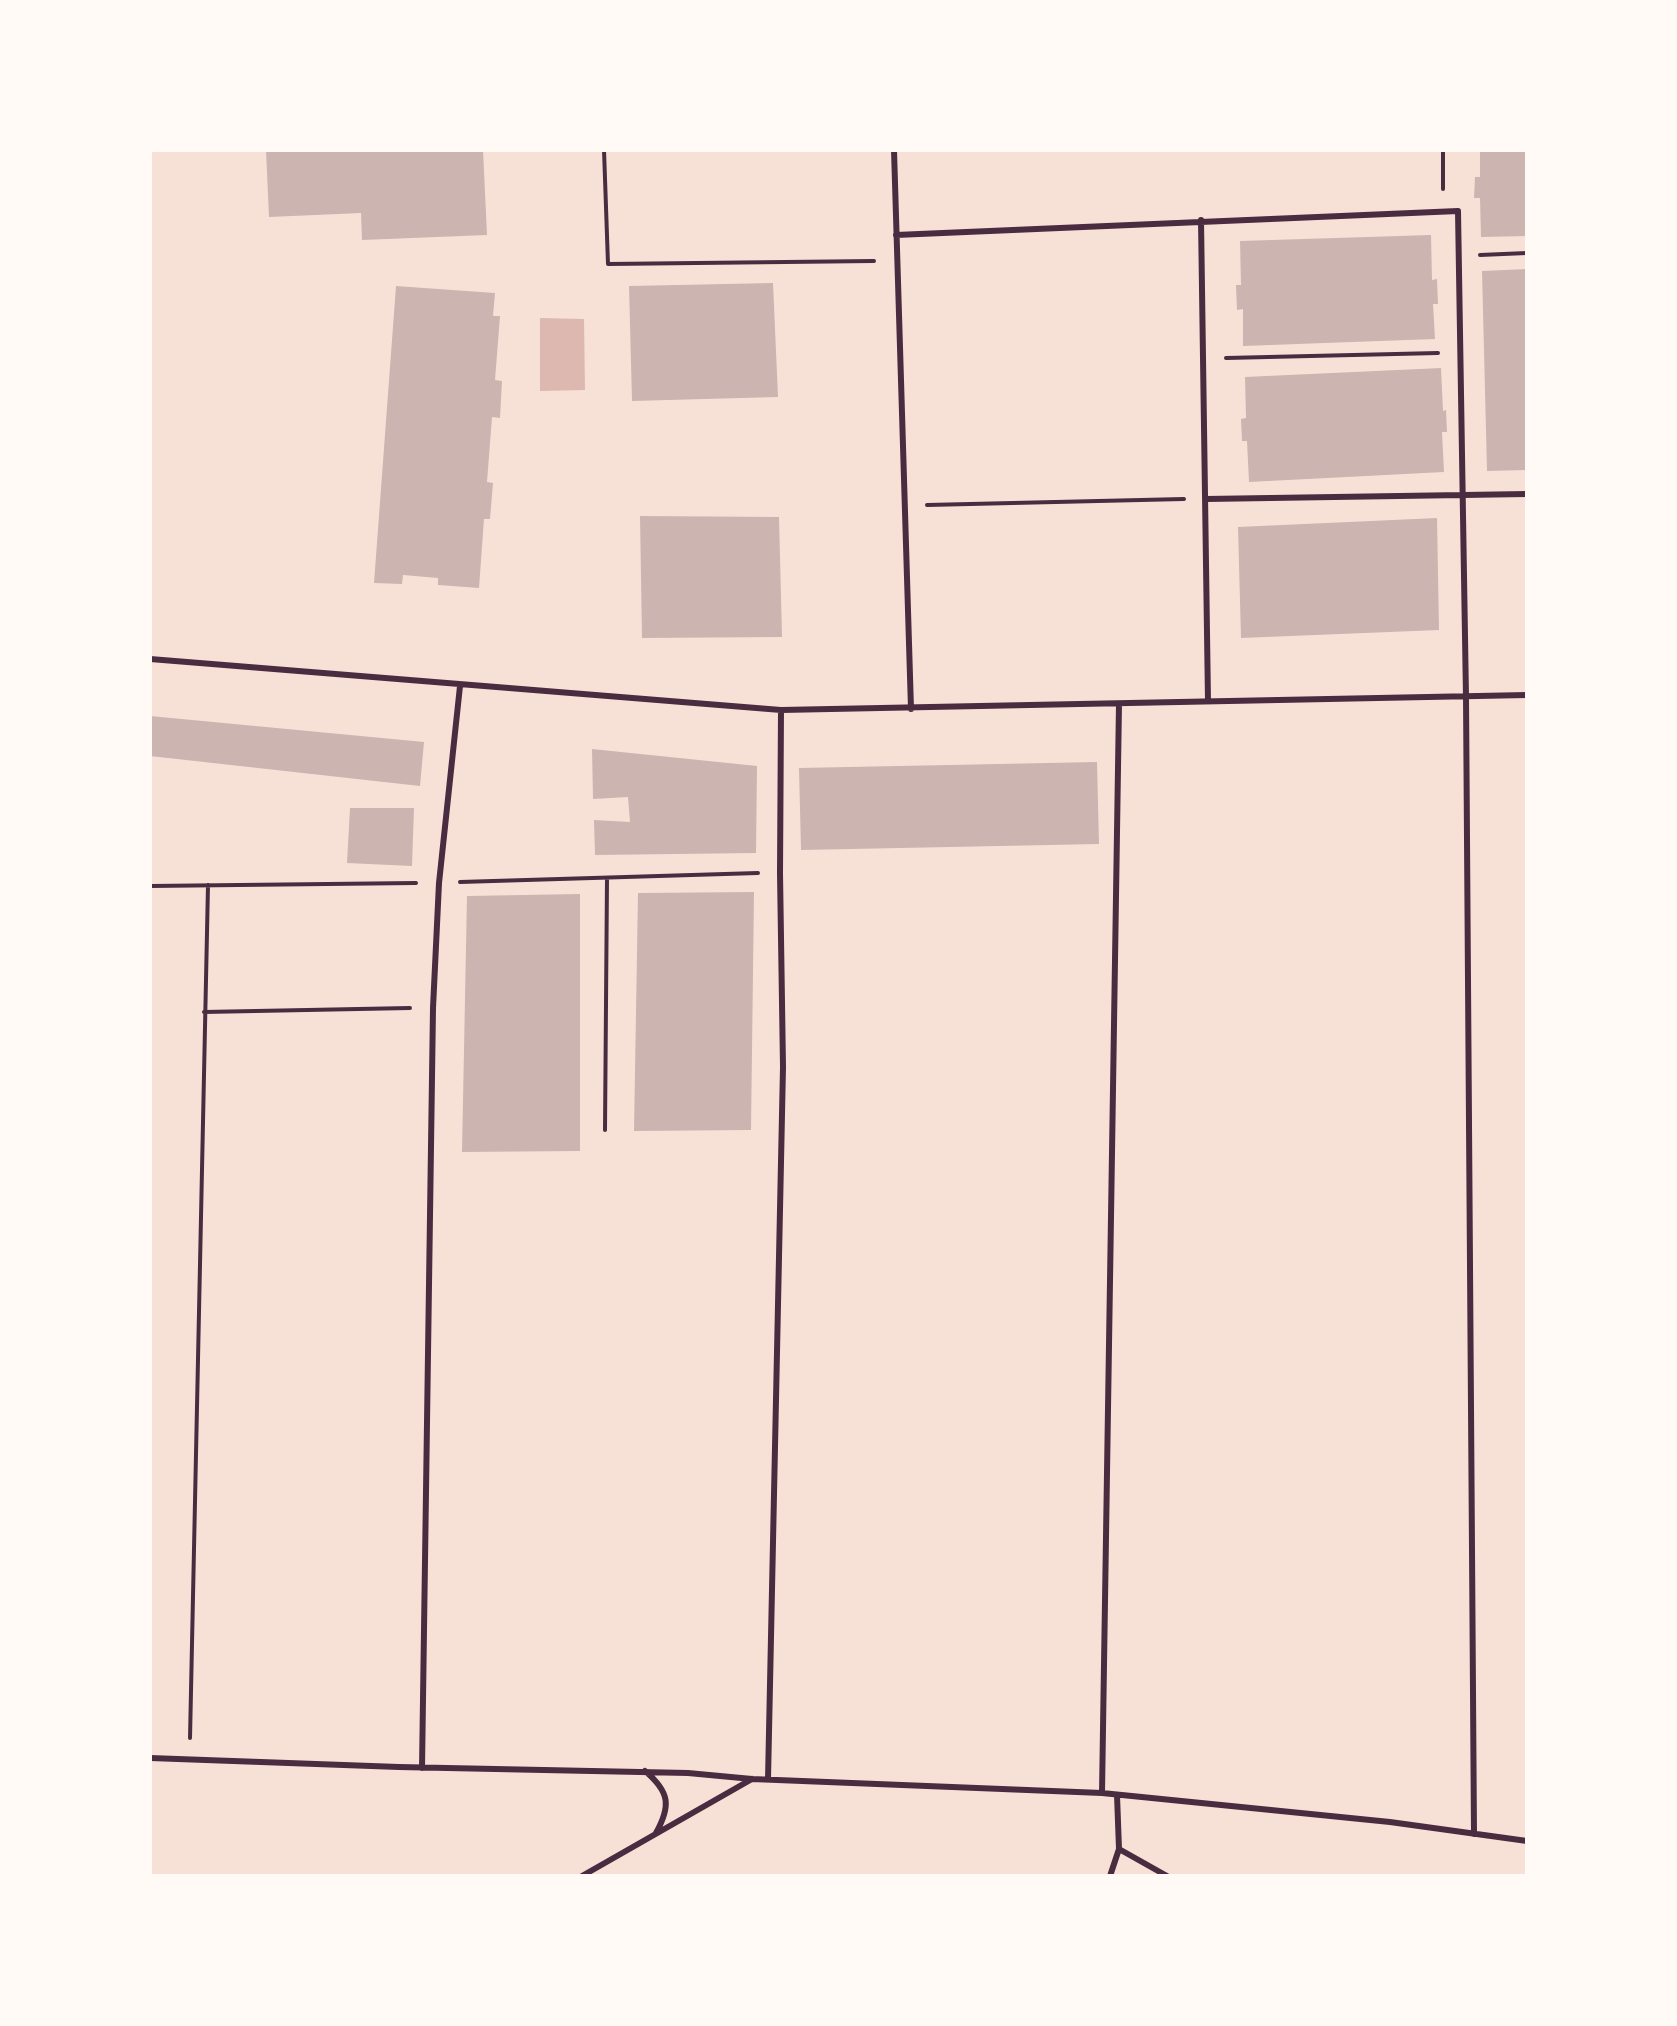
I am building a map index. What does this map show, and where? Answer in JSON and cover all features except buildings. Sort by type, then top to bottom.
[{"type":"street","points":[[894,150],[903,506],[911,709]]},
{"type":"street","points":[[896,235],[1201,220],[1458,211],[1466,697],[1474,1834]]},
{"type":"street","points":[[1201,220],[1208,701]]},
{"type":"street","points":[[1206,499],[1527,494]]},
{"type":"street","points":[[150,659],[460,686],[781,710],[1527,696]]},
{"type":"street","points":[[422,1767],[433,1008],[439,883],[460,686]]},
{"type":"street","points":[[1102,1793],[1119,704]]},
{"type":"street","points":[[768,1779],[783,1067],[780,873],[781,710]]},
{"type":"street","points":[[150,1758],[422,1767],[645,1771],[717,1774],[752,1779],[1102,1793],[1390,1822],[1527,1841]]},
{"type":"street","points":[[645,1771],[659,1783],[665,1794],[666,1816],[656,1834]]},
{"type":"street","points":[[582,1876],[752,1779]]},
{"type":"street","points":[[1110,1876],[1119,1849],[1117,1795]]},
{"type":"street","points":[[1119,1849],[1167,1876]]},
{"type":"path","points":[[604,150],[608,264],[896,261]]},
{"type":"path","points":[[1443,150],[1444,211]]},
{"type":"path","points":[[1458,255],[1527,253]]},
{"type":"path","points":[[1204,358],[1459,352]]},
{"type":"path","points":[[903,506],[1206,499]]},
{"type":"path","points":[[605,1130],[607,878]]},
{"type":"path","points":[[190,1760],[208,885]]},
{"type":"path","points":[[204,1012],[433,1008]]},
{"type":"shaded area","points":[[540,318],[584,319],[585,390],[540,391]]}]
